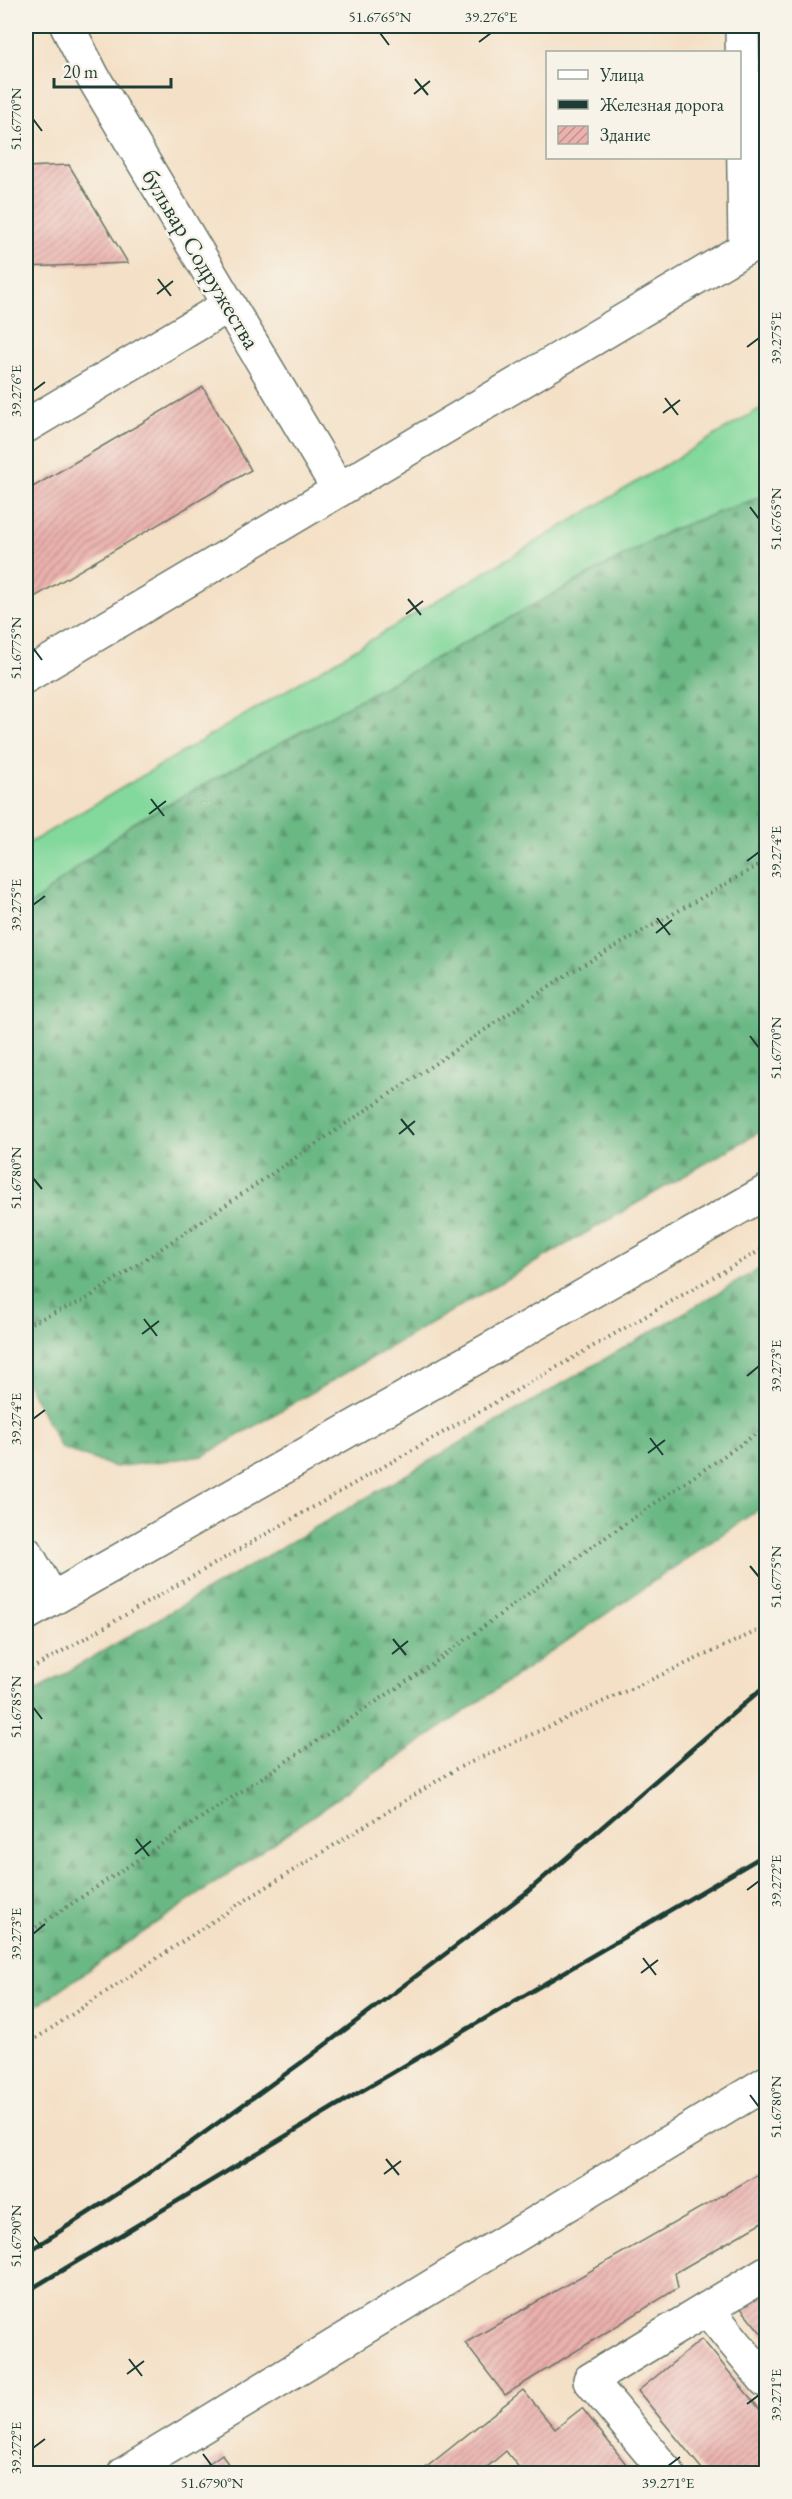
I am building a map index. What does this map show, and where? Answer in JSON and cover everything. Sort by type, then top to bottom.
[{"type":"street","name":"бульвар Содружества","points":[[67,26],[93,77],[339,490]]},
{"type":"street","points":[[26,676],[756,242],[742,26]]},
{"type":"street","points":[[26,426],[229,305]]},
{"type":"street","points":[[26,1553],[39,1606],[766,1192]]},
{"type":"street","points":[[124,2474],[766,2083]]},
{"type":"street","points":[[668,2474],[590,2379],[766,2273]]},
{"type":"street","points":[[707,2309],[766,2381]]},
{"type":"path","points":[[26,1325],[85,1300],[569,973],[766,861]]},
{"type":"path","points":[[26,1672],[766,1247]]},
{"type":"path","points":[[26,1934],[433,1664],[593,1546],[766,1427]]},
{"type":"path","points":[[26,2045],[233,1908],[456,1769],[554,1726],[766,1626]]},
{"type":"green space","points":[[766,405],[766,495],[671,530],[132,824],[26,909],[26,845]]},
{"type":"green space","points":[[766,495],[766,1128],[203,1456],[115,1467],[61,1448],[26,1381],[26,909],[132,824],[671,530]]},
{"type":"green space","points":[[766,1265],[766,1504],[26,2013],[26,1696]]},
{"type":"building","points":[[69,165],[128,263],[26,267],[26,167]]},
{"type":"building","points":[[203,387],[251,470],[26,602],[26,491]]},
{"type":"building","points":[[766,2170],[766,2220],[675,2273],[678,2288],[505,2395],[465,2343]]},
{"type":"building","points":[[766,2286],[766,2339],[740,2307]]},
{"type":"building","points":[[702,2339],[766,2417],[766,2474],[706,2474],[638,2391]]},
{"type":"building","points":[[523,2390],[555,2429],[582,2408],[634,2474],[524,2474],[506,2451],[479,2474],[418,2474]]},
{"type":"building","points":[[222,2454],[234,2474],[194,2474]]},
{"type":"railway","points":[[26,2253],[139,2180],[309,2057],[526,1893],[766,1685]]},
{"type":"railway","points":[[26,2292],[334,2107],[766,1854]]}]
